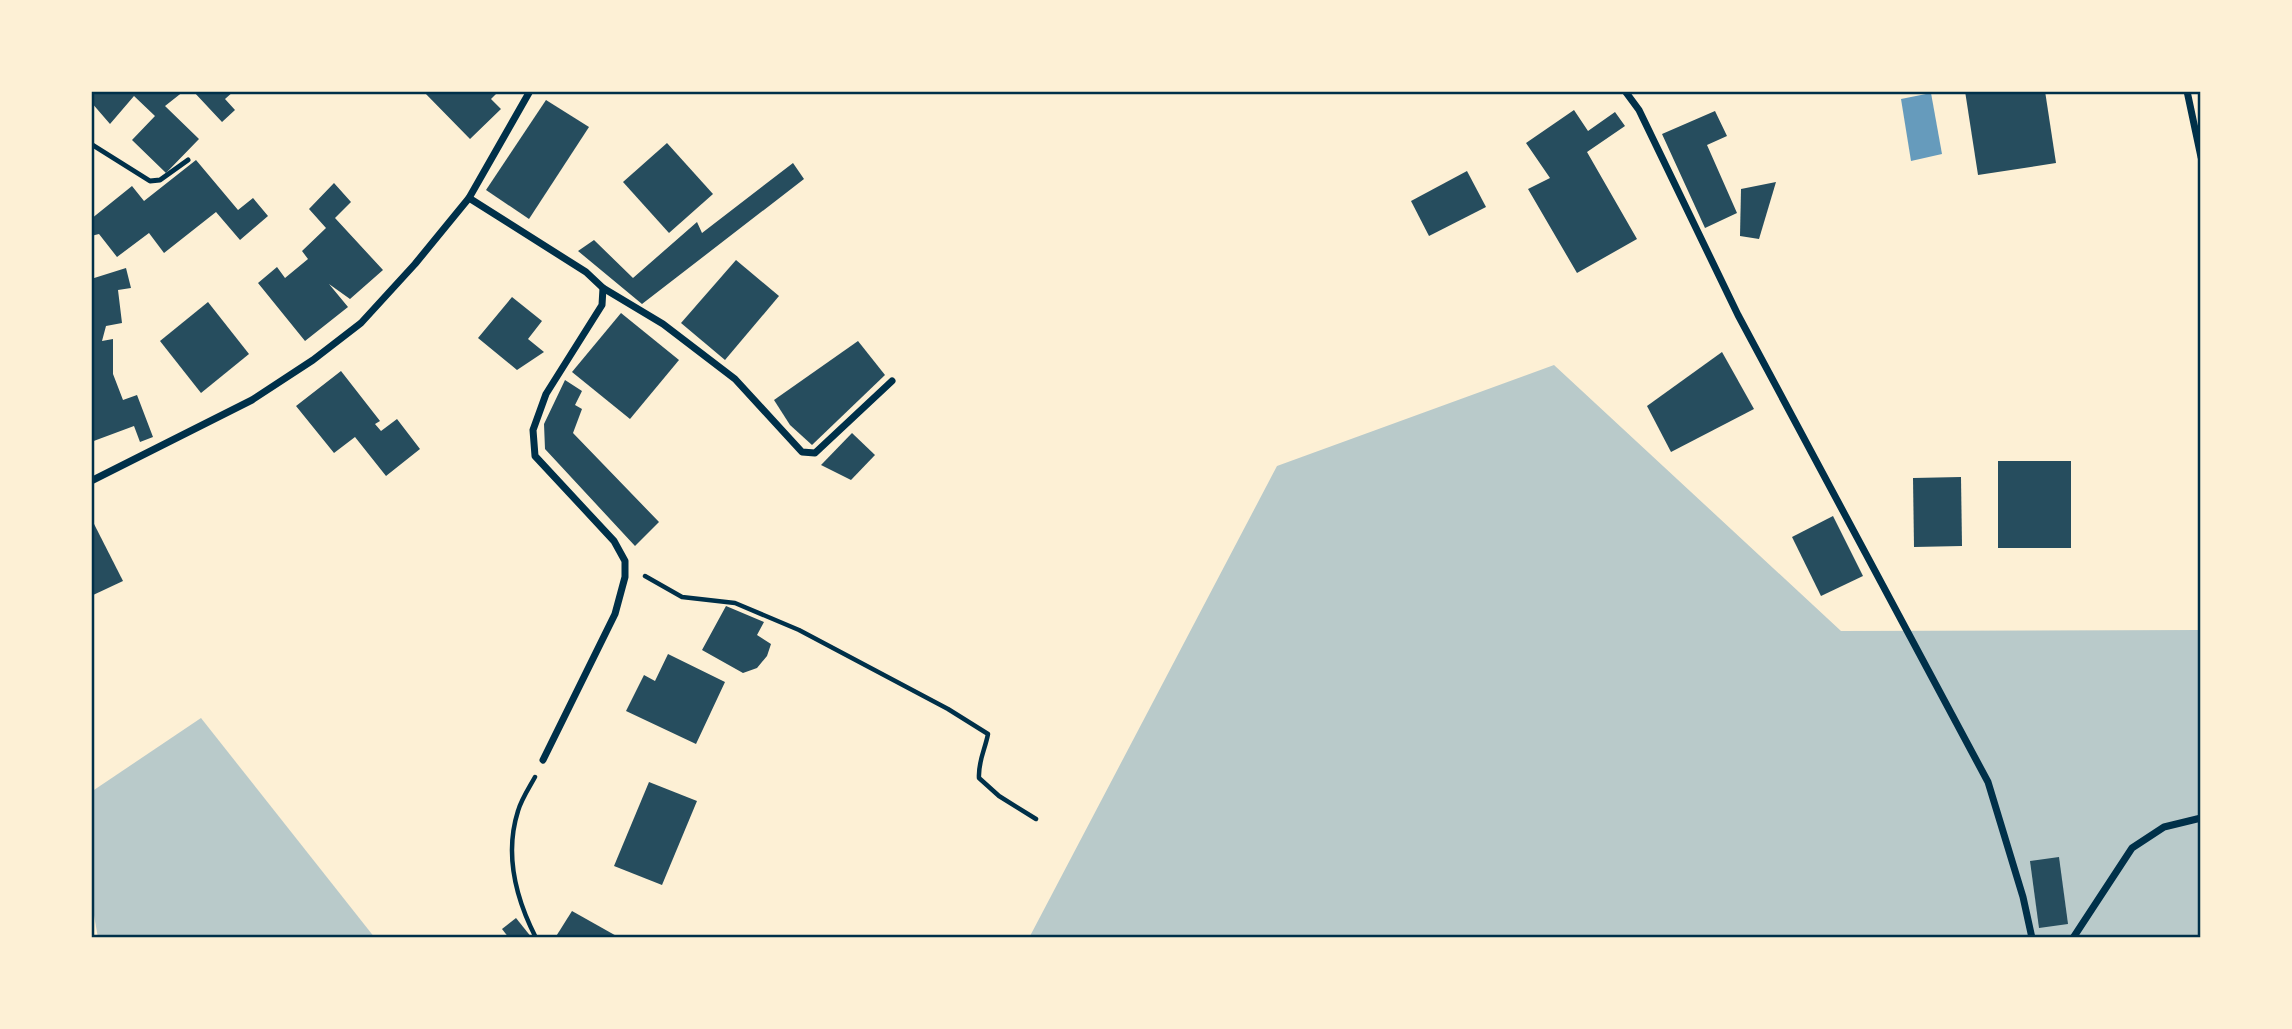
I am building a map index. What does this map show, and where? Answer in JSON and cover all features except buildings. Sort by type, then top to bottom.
[{"type":"street","points":[[91,481],[252,400],[313,360],[361,323],[415,264],[469,198],[530,91]]},
{"type":"street","points":[[1625,91],[1639,110],[1738,315],[1988,782],[2024,897],[2032,938]]},
{"type":"street","points":[[2187,91],[2201,157]]},
{"type":"street","points":[[469,198],[575,265],[603,288],[663,324],[735,379],[802,452],[815,453],[892,381]]},
{"type":"street","points":[[543,760],[615,614],[625,577],[625,561],[614,541],[536,456],[533,430],[547,394],[602,305],[603,288]]},
{"type":"street","points":[[2073,938],[2132,848],[2164,827],[2201,818]]},
{"type":"lane","points":[[91,144],[150,181],[160,180],[188,160]]},
{"type":"path","points":[[625,561],[650,580],[682,597],[735,603],[799,630],[948,709],[988,734],[986,747],[978,763],[979,778],[999,796],[1035,819]]},
{"type":"path","points":[[536,938],[516,892],[511,847],[518,810],[543,760]]},
{"type":"shaded area","points":[[1554,365],[1841,631],[2201,630],[2201,938],[1029,938],[1277,466]]},
{"type":"shaded area","points":[[201,718],[375,938],[98,938],[91,898],[91,792]]},
{"type":"water","points":[[1931,93],[1942,154],[1911,161],[1901,99]]}]
